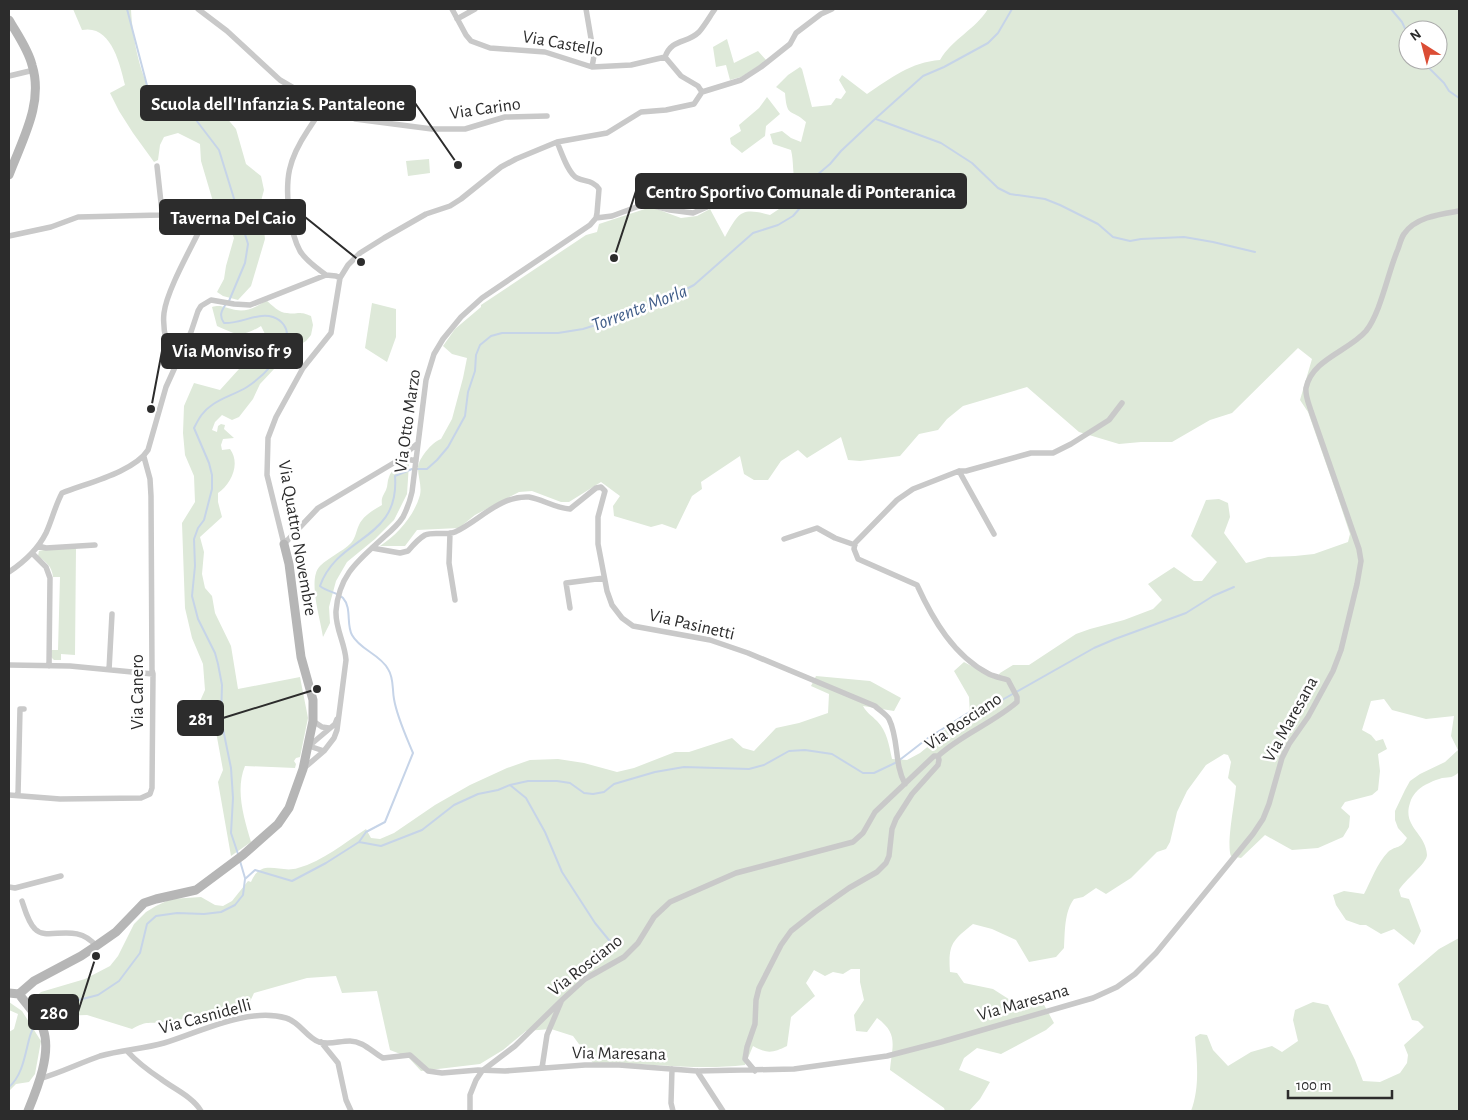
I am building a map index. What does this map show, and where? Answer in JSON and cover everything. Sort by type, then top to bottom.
[{"type":"street","points":[[198,9],[227,32],[280,80],[316,101],[321,106],[320,111],[300,142],[292,159],[287,178],[287,199],[291,226],[300,252],[326,275]]},
{"type":"street","name":"Via Castello","points":[[452,9],[471,41],[490,48],[545,52],[592,67],[631,65],[665,57]]},
{"type":"street","points":[[457,19],[475,9]]},
{"type":"street","points":[[586,9],[594,56],[592,67]]},
{"type":"street","points":[[715,9],[698,32],[673,45],[665,57],[681,76],[698,86],[702,92],[741,80],[762,67],[790,44],[796,34],[821,14],[832,9]]},
{"type":"street","points":[[9,20],[34,70],[36,93],[35,106],[9,175]]},
{"type":"street","points":[[9,76],[34,70]]},
{"type":"street","name":"Via Quattro Novembre","points":[[19,994],[34,981],[81,956],[116,932],[144,903],[196,890],[243,855],[278,824],[289,808],[309,746],[314,721],[313,700],[301,657],[290,564],[267,475],[268,438],[276,417],[303,368],[331,333],[340,278],[348,265],[360,253],[426,214],[450,206],[501,167],[516,159],[558,142],[607,133],[641,112],[666,110],[694,104],[702,92]]},
{"type":"street","name":"Via Carino","points":[[320,111],[327,105],[332,104],[355,119],[432,129],[465,129],[505,117],[547,116]]},
{"type":"street","points":[[558,142],[571,173],[577,178],[592,182],[599,189],[596,218],[612,216],[642,206],[654,206],[692,213],[707,207]]},
{"type":"street","points":[[9,236],[51,227],[78,217],[161,215],[157,166]]},
{"type":"street","name":"Via Maresana","points":[[482,1071],[585,1065],[619,1065],[697,1071],[755,1070],[794,1069],[837,1064],[887,1056],[1093,998],[1116,987],[1135,974],[1156,953],[1253,834],[1263,818],[1282,758],[1329,679],[1341,650],[1361,561],[1359,549],[1306,396],[1306,388],[1315,370],[1366,331],[1373,320],[1391,265],[1404,234],[1423,220],[1459,211]]},
{"type":"street","name":"Via Otto Marzo","points":[[303,769],[324,751],[334,738],[337,730],[346,660],[346,652],[336,614],[341,585],[354,565],[393,529],[402,517],[410,498],[428,369],[434,354],[451,328],[482,298],[590,225],[596,218]]},
{"type":"street","points":[[177,365],[168,346],[164,313],[174,283],[204,221]]},
{"type":"street","points":[[9,572],[32,554],[38,546],[46,532],[62,493],[127,468],[144,457],[148,450],[166,387],[201,306],[211,300],[250,305],[317,277],[326,275],[340,278]]},
{"type":"street","points":[[784,539],[817,528],[835,538],[854,545],[883,514],[913,489],[959,471],[966,471],[1031,453],[1053,453],[1072,444],[1109,420],[1122,403]]},
{"type":"street","points":[[284,544],[318,508],[397,461],[418,443]]},
{"type":"street","name":"Via Canero","points":[[9,795],[60,799],[141,798],[150,794],[152,788],[153,674],[150,479],[144,457]]},
{"type":"street","points":[[397,461],[407,459],[416,461]]},
{"type":"street","points":[[959,471],[994,534]]},
{"type":"street","name":"Via Pasinetti","points":[[372,548],[400,552],[408,551],[420,538],[428,534],[454,532],[489,510],[506,502],[529,498],[560,508],[570,509],[596,488],[601,487],[605,491],[597,527],[604,578],[612,605],[622,618],[633,626],[710,640],[748,653],[875,706],[888,717],[892,728],[897,762],[905,784]]},
{"type":"street","points":[[450,533],[449,563],[455,600]]},
{"type":"street","points":[[38,546],[46,548],[95,545]]},
{"type":"street","name":"Via Rosciano","points":[[482,1071],[515,1046],[562,999],[586,979],[624,957],[638,943],[654,917],[670,902],[736,873],[853,842],[863,833],[875,812],[934,756],[938,756],[963,737],[1008,710],[1016,702],[1017,697],[1008,680],[990,675],[965,658],[945,636],[917,585],[858,559],[855,555],[854,545]]},
{"type":"street","points":[[32,554],[49,572],[49,666]]},
{"type":"street","points":[[570,608],[566,583],[604,578]]},
{"type":"street","points":[[109,670],[112,614]]},
{"type":"street","points":[[9,665],[70,666],[153,674]]},
{"type":"street","points":[[18,795],[20,709],[24,709]]},
{"type":"street","name":"Via Otto Marzo","points":[[309,746],[335,724],[339,715]]},
{"type":"street","points":[[314,721],[322,727],[330,728]]},
{"type":"street","points":[[309,746],[324,751]]},
{"type":"street","points":[[755,1070],[745,1059],[755,1024],[756,1000],[759,988],[780,944],[791,931],[815,912],[849,888],[877,872],[886,863],[889,856],[892,829],[896,819],[912,794],[938,765],[938,756]]},
{"type":"street","points":[[9,887],[15,888],[61,876]]},
{"type":"street","points":[[22,901],[30,922],[37,931],[42,934],[77,933],[84,935],[96,946]]},
{"type":"street","points":[[9,993],[19,994],[31,1010],[42,1028],[47,1044],[39,1079],[28,1111]]},
{"type":"street","name":"Via Maresana","points":[[542,1068],[547,1035],[562,999]]},
{"type":"street","name":"Via Casnidelli","points":[[39,1079],[102,1056],[163,1043],[237,1019],[262,1016],[285,1017],[294,1021],[313,1039],[321,1042],[338,1063],[346,1100],[351,1111]]},
{"type":"street","points":[[321,1042],[351,1041],[362,1044],[383,1058],[410,1055],[428,1071],[442,1074],[482,1071]]},
{"type":"street","points":[[127,1051],[135,1060],[160,1079],[197,1103],[201,1111]]},
{"type":"street","points":[[672,1069],[671,1103],[673,1111]]},
{"type":"street","points":[[470,1111],[472,1087],[482,1071]]},
{"type":"street","points":[[697,1071],[723,1111]]},
{"type":"green space","points":[[73,9],[131,9],[138,58],[146,83],[158,102],[181,117],[204,91],[236,129],[246,164],[261,176],[264,190],[261,201],[265,239],[251,286],[238,300],[223,296],[217,292],[224,279],[234,238],[225,216],[214,205],[201,161],[200,144],[178,133],[164,137],[160,145],[158,160],[154,162],[133,133],[110,93],[125,85],[112,47],[100,33],[92,30],[82,30]]},
{"type":"green space","points":[[988,9],[1459,9],[1459,772],[1453,776],[1439,779],[1423,786],[1410,801],[1409,818],[1426,847],[1427,855],[1399,890],[1401,897],[1409,899],[1421,931],[1414,945],[1394,929],[1381,934],[1366,925],[1346,920],[1336,905],[1333,895],[1344,891],[1364,894],[1384,856],[1400,846],[1407,838],[1398,828],[1395,820],[1395,811],[1410,781],[1445,762],[1458,750],[1451,736],[1454,716],[1426,719],[1392,710],[1384,699],[1371,701],[1362,730],[1371,735],[1376,741],[1383,739],[1387,749],[1378,754],[1380,771],[1378,790],[1372,795],[1345,802],[1341,808],[1350,816],[1349,827],[1343,837],[1318,848],[1292,850],[1265,835],[1241,858],[1231,856],[1230,833],[1236,786],[1228,778],[1231,762],[1228,755],[1224,754],[1206,765],[1187,791],[1177,812],[1170,842],[1166,849],[1157,852],[1131,878],[1106,894],[1096,888],[1083,897],[1074,899],[1068,910],[1064,948],[1056,957],[1029,962],[1016,940],[992,929],[973,924],[960,935],[951,949],[950,972],[957,973],[964,983],[993,989],[1021,1007],[1043,1003],[1054,1023],[1046,1030],[1001,1054],[977,1048],[964,1058],[959,1070],[990,1082],[980,1099],[969,1111],[945,1111],[944,1108],[890,1070],[893,1041],[889,1030],[877,1018],[867,1032],[856,1031],[854,1015],[864,1000],[860,982],[860,969],[851,969],[843,974],[833,972],[825,976],[814,970],[806,983],[815,996],[791,1017],[787,1046],[770,1052],[753,1046],[745,1065],[726,1067],[593,1063],[573,1036],[551,1029],[526,1031],[503,1050],[480,1064],[421,1071],[408,1057],[390,1050],[377,991],[342,993],[336,976],[307,978],[254,993],[247,1008],[165,1022],[145,1023],[132,1029],[87,1015],[57,1016],[34,998],[41,992],[85,979],[110,966],[118,956],[134,924],[146,912],[156,906],[171,899],[201,897],[215,905],[223,906],[232,901],[248,881],[251,882],[255,874],[260,870],[266,868],[291,869],[307,865],[325,856],[366,829],[371,838],[380,839],[394,833],[435,805],[470,785],[530,760],[558,759],[584,763],[617,772],[634,768],[675,752],[689,752],[732,738],[743,748],[754,751],[776,728],[799,723],[828,713],[829,694],[811,686],[816,676],[870,681],[901,698],[894,711],[863,706],[883,729],[892,759],[907,760],[931,744],[936,735],[970,715],[969,697],[954,671],[964,662],[996,679],[1000,673],[1013,665],[1029,665],[1076,634],[1124,620],[1153,609],[1162,600],[1148,584],[1174,567],[1194,581],[1202,581],[1217,562],[1191,536],[1206,500],[1219,499],[1228,503],[1230,517],[1224,533],[1246,563],[1268,557],[1314,554],[1348,542],[1350,534],[1337,495],[1308,412],[1300,400],[1312,359],[1298,348],[1232,413],[1210,420],[1172,442],[1119,444],[1079,432],[1027,387],[963,406],[947,419],[938,430],[919,434],[900,456],[860,461],[848,460],[841,437],[807,458],[798,450],[781,461],[768,480],[754,480],[744,474],[740,456],[701,482],[702,489],[692,496],[676,529],[662,524],[651,527],[614,516],[613,506],[620,496],[601,482],[569,502],[561,502],[532,491],[519,492],[475,515],[459,528],[417,530],[405,546],[380,546],[399,530],[414,510],[420,495],[418,468],[420,460],[430,447],[441,439],[452,419],[467,358],[452,354],[443,346],[455,329],[481,305],[586,235],[597,232],[599,224],[651,207],[681,218],[697,216],[710,209],[725,237],[734,222],[742,214],[753,212],[770,215],[785,205],[788,196],[796,186],[791,150],[773,144],[770,134],[782,131],[791,138],[801,142],[806,122],[789,110],[785,93],[776,87],[788,75],[800,67],[812,107],[831,105],[836,98],[841,99],[846,92],[839,80],[842,75],[867,94],[910,67],[940,60],[951,46],[977,23]]},
{"type":"green space","points":[[727,39],[734,63],[758,51],[767,61],[741,77],[730,80],[726,65],[716,67],[713,47]]},
{"type":"green space","points":[[767,97],[780,114],[766,126],[765,136],[742,153],[731,144],[730,138],[741,131],[739,125],[759,108]]},
{"type":"green space","points":[[429,159],[430,173],[408,176],[406,161]]},
{"type":"green space","points":[[266,300],[281,312],[303,313],[311,316],[313,325],[311,335],[306,341],[293,349],[260,384],[253,399],[239,417],[232,420],[222,415],[215,422],[212,430],[217,432],[218,426],[221,424],[225,425],[224,429],[234,438],[223,439],[221,445],[222,450],[230,449],[235,461],[230,479],[218,493],[222,517],[200,537],[204,552],[202,574],[205,588],[212,596],[215,613],[231,646],[238,689],[300,677],[308,718],[300,757],[294,761],[296,764],[295,768],[245,766],[242,775],[241,794],[243,814],[251,842],[231,856],[218,782],[223,770],[212,710],[197,708],[205,690],[203,664],[192,638],[185,608],[182,523],[195,502],[194,476],[185,455],[183,433],[184,406],[194,383],[220,390],[267,338],[261,326],[244,334],[239,334],[217,326],[212,307],[221,306],[236,310],[248,310]]},
{"type":"green space","points":[[372,303],[396,309],[396,337],[387,362],[365,348]]},
{"type":"green space","points":[[409,464],[407,494],[394,520],[375,539],[347,562],[336,581],[329,607],[330,623],[323,637],[316,600],[316,572],[320,566],[351,543],[363,519],[382,505],[382,497],[387,488],[390,474],[400,466]]},
{"type":"green space","points":[[76,548],[75,655],[61,654],[61,660],[54,660],[51,657],[51,650],[58,650],[60,577],[53,577],[50,567],[38,556],[39,551],[43,550]]},
{"type":"green space","points":[[1459,938],[1459,1111],[1191,1111],[1197,1084],[1195,1037],[1200,1034],[1207,1035],[1213,1050],[1228,1066],[1251,1052],[1272,1046],[1282,1052],[1298,1041],[1293,1020],[1295,1010],[1313,1002],[1328,1005],[1355,1060],[1363,1081],[1380,1082],[1400,1073],[1407,1063],[1408,1055],[1404,1045],[1424,1027],[1418,1021],[1412,1020],[1398,984],[1439,949]]},
{"type":"green space","points":[[9,1002],[22,1011],[41,1041],[35,1074],[29,1082],[16,1084],[9,1091],[9,1032],[14,1029],[18,1014],[9,1010]]},
{"type":"waterway","points":[[127,9],[149,93],[163,107],[193,116],[219,150],[248,244],[245,263],[229,301]]},
{"type":"waterway","name":"Torrente Morla","points":[[417,469],[427,469],[448,447],[465,416],[468,392],[475,371],[476,355],[480,345],[491,336],[502,333],[558,333],[583,329],[615,319],[623,314],[671,297],[694,285],[753,233],[778,225],[793,216],[800,208],[804,191],[810,181],[830,164],[841,151],[923,76],[988,43],[998,33],[1012,9]]},
{"type":"waterway","points":[[1391,9],[1400,20]]},
{"type":"waterway","points":[[1431,70],[1449,91],[1459,98]]},
{"type":"waterway","points":[[876,119],[941,143],[972,163],[998,188],[1010,194],[1045,199],[1060,205],[1098,224],[1113,237],[1130,241],[1184,237],[1255,252]]},
{"type":"waterway","points":[[226,304],[221,314],[224,323],[261,316],[273,317],[282,322],[287,334],[281,352],[266,372],[247,387],[209,407],[194,428],[209,463],[212,475],[212,489],[204,520],[198,528],[194,539],[195,566],[192,596],[198,619],[215,653],[222,685],[221,719],[231,768],[233,798],[231,833],[238,854]]},
{"type":"waterway","name":"Torrente Morla","points":[[42,1019],[63,1004],[98,995],[119,981],[140,953],[147,924],[156,916],[177,913],[204,914],[221,912],[235,905],[243,895],[245,879],[255,870],[292,881],[326,863],[359,842],[366,832],[385,822],[413,753],[397,713],[390,672],[380,659],[360,645],[352,635],[347,606],[343,598],[320,586],[329,569],[340,556],[378,526],[388,513],[394,497],[395,476],[412,469]]},
{"type":"waterway","points":[[510,785],[528,781],[557,781],[570,783],[584,793],[593,794],[604,792],[614,784],[655,772],[684,767],[749,769],[764,765],[789,751],[805,750],[832,754],[863,773],[874,773],[897,762],[928,738],[971,711],[1002,700],[1094,648],[1186,613],[1213,596],[1234,587]]},
{"type":"waterway","points":[[359,842],[381,846],[422,830],[454,805],[478,794],[498,790],[510,785],[526,798],[545,832],[562,872],[595,923],[613,945]]},
{"type":"waterway","points":[[240,861],[245,878]]},
{"type":"waterway","name":"Torrente Morla","points":[[9,1087],[20,1071],[30,1035],[37,1024]]},
{"type":"place","name":"Scuola dell'Infanzia S. Pantaleone","points":[[458,165]]},
{"type":"place","name":"Centro Sportivo Comunale di Ponteranica","points":[[614,258]]},
{"type":"place","name":"Taverna Del Caio","points":[[361,262]]},
{"type":"place","name":"Via Monviso fr 9","points":[[151,409]]},
{"type":"place","name":"281","points":[[317,689]]},
{"type":"place","name":"280","points":[[96,956]]}]
